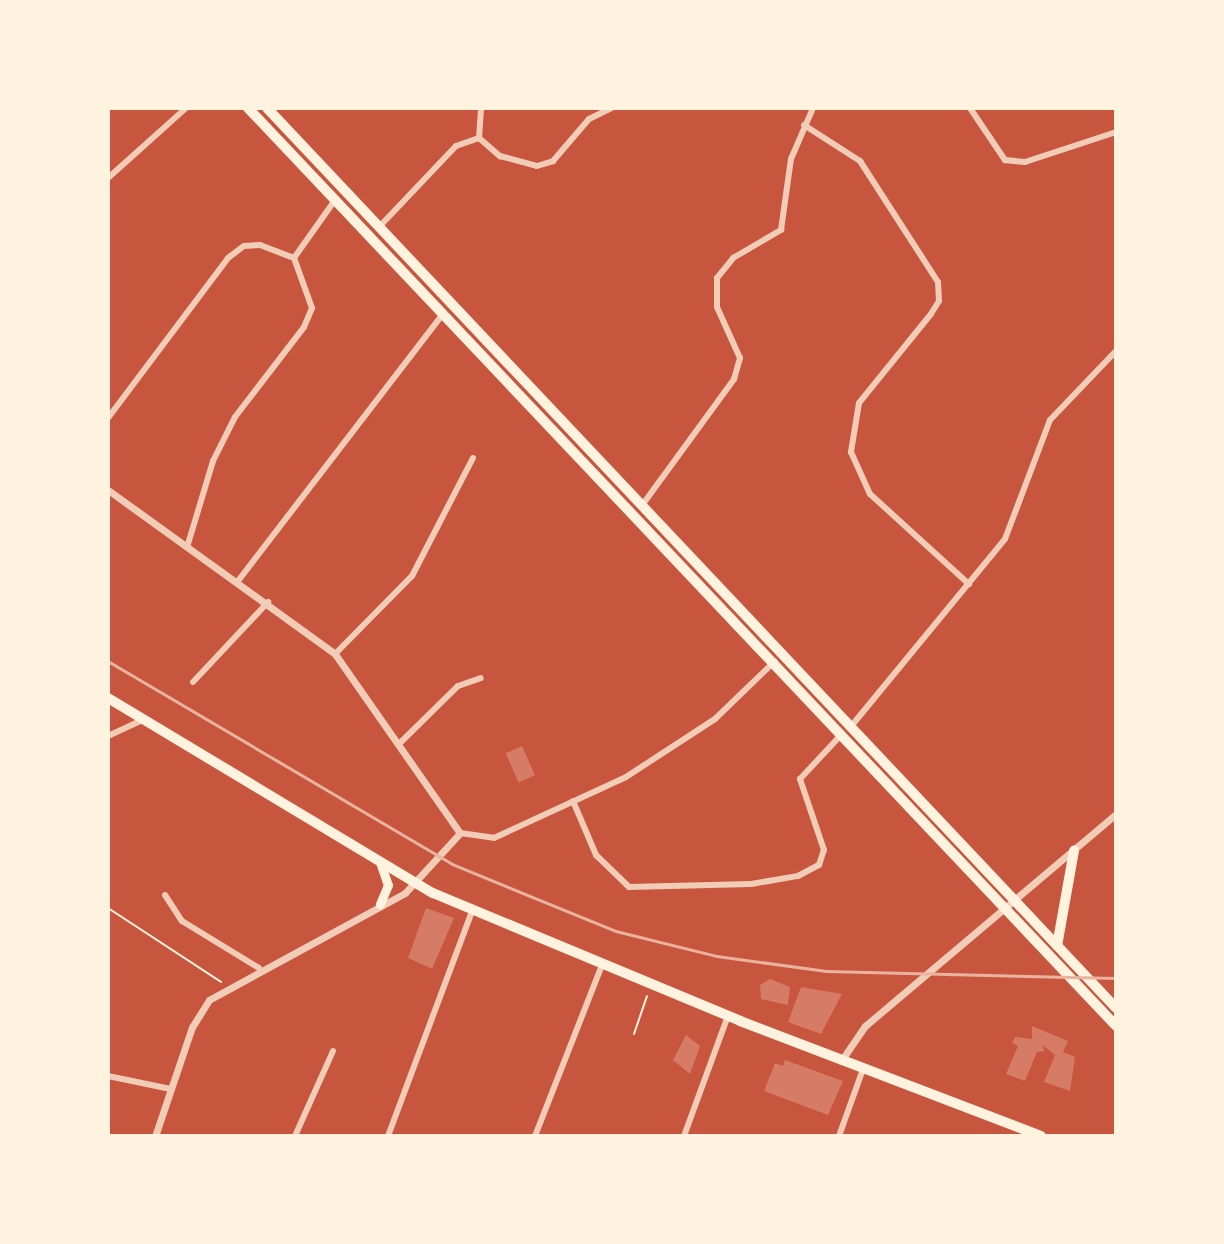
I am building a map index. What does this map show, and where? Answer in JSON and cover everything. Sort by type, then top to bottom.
[{"type":"main road","points":[[248,108],[776,660],[1115,1026]]},
{"type":"main road","points":[[267,108],[853,724],[1115,1008]]},
{"type":"main road","points":[[108,698],[414,882],[602,965],[863,1069],[1041,1136]]},
{"type":"main road","points":[[1058,946],[1074,851]]},
{"type":"main road","points":[[380,862],[388,885],[380,904]]},
{"type":"street","points":[[108,178],[186,108]]},
{"type":"street","points":[[479,138],[481,108]]},
{"type":"street","points":[[479,138],[500,156],[537,166],[553,161],[589,120],[612,108]]},
{"type":"street","points":[[643,504],[734,379],[740,358],[717,307],[717,278],[733,258],[781,230],[790,167],[804,125],[813,108]]},
{"type":"street","points":[[971,108],[1005,160],[1025,162],[1115,132]]},
{"type":"street","points":[[804,125],[860,161],[937,282],[939,301],[932,314],[859,403],[851,452],[870,494],[969,584]]},
{"type":"street","points":[[380,226],[439,157],[479,138]]},
{"type":"street","points":[[294,258],[335,200]]},
{"type":"street","points":[[108,418],[237,250],[260,245],[294,258],[312,307],[304,327],[235,417],[213,461],[188,544]]},
{"type":"street","points":[[238,581],[444,313]]},
{"type":"street","points":[[853,724],[969,584],[1013,523],[1050,420],[1115,351]]},
{"type":"street","points":[[335,654],[412,576],[473,458]]},
{"type":"street","points":[[108,489],[268,602],[335,654],[400,743],[460,833],[491,839],[673,750],[776,660]]},
{"type":"street","points":[[193,682],[268,602]]},
{"type":"street","points":[[400,743],[458,686],[481,678]]},
{"type":"street","points":[[108,736],[143,720]]},
{"type":"street","points":[[573,801],[596,855],[629,887],[751,884],[798,876],[819,865],[824,850],[800,779],[844,733]]},
{"type":"street","points":[[841,1060],[859,1032],[1115,814]]},
{"type":"street","points":[[155,1136],[197,1015],[228,986],[380,904],[414,882],[448,849],[460,833]]},
{"type":"street","points":[[165,895],[182,921],[260,968]]},
{"type":"street","points":[[388,1136],[473,909]]},
{"type":"street","points":[[535,1136],[602,965]]},
{"type":"street","points":[[684,1136],[728,1016]]},
{"type":"street","points":[[295,1136],[333,1051]]},
{"type":"street","points":[[839,1136],[863,1069]]},
{"type":"street","points":[[108,1076],[171,1089]]},
{"type":"path","points":[[108,908],[228,986]]},
{"type":"path","points":[[634,1034],[647,996]]},
{"type":"building","points":[[522,746],[535,775],[519,783],[506,753]]},
{"type":"building","points":[[426,908],[454,918],[432,969],[408,958]]},
{"type":"building","points":[[770,979],[790,987],[788,1005],[761,999],[760,985]]},
{"type":"building","points":[[801,987],[842,994],[821,1034],[788,1022]]},
{"type":"building","points":[[1032,1026],[1068,1041],[1063,1052],[1075,1057],[1070,1091],[1044,1082],[1055,1055],[1041,1044],[1045,1051],[1037,1052],[1025,1081],[1006,1074],[1018,1046],[1012,1043],[1015,1037],[1032,1039]]},
{"type":"building","points":[[686,1035],[700,1046],[690,1074],[673,1060]]},
{"type":"building","points":[[785,1060],[843,1081],[828,1115],[764,1091],[775,1063],[783,1066]]},
{"type":"railway","points":[[108,661],[452,864],[616,931],[717,956],[826,971],[1116,978]]}]
